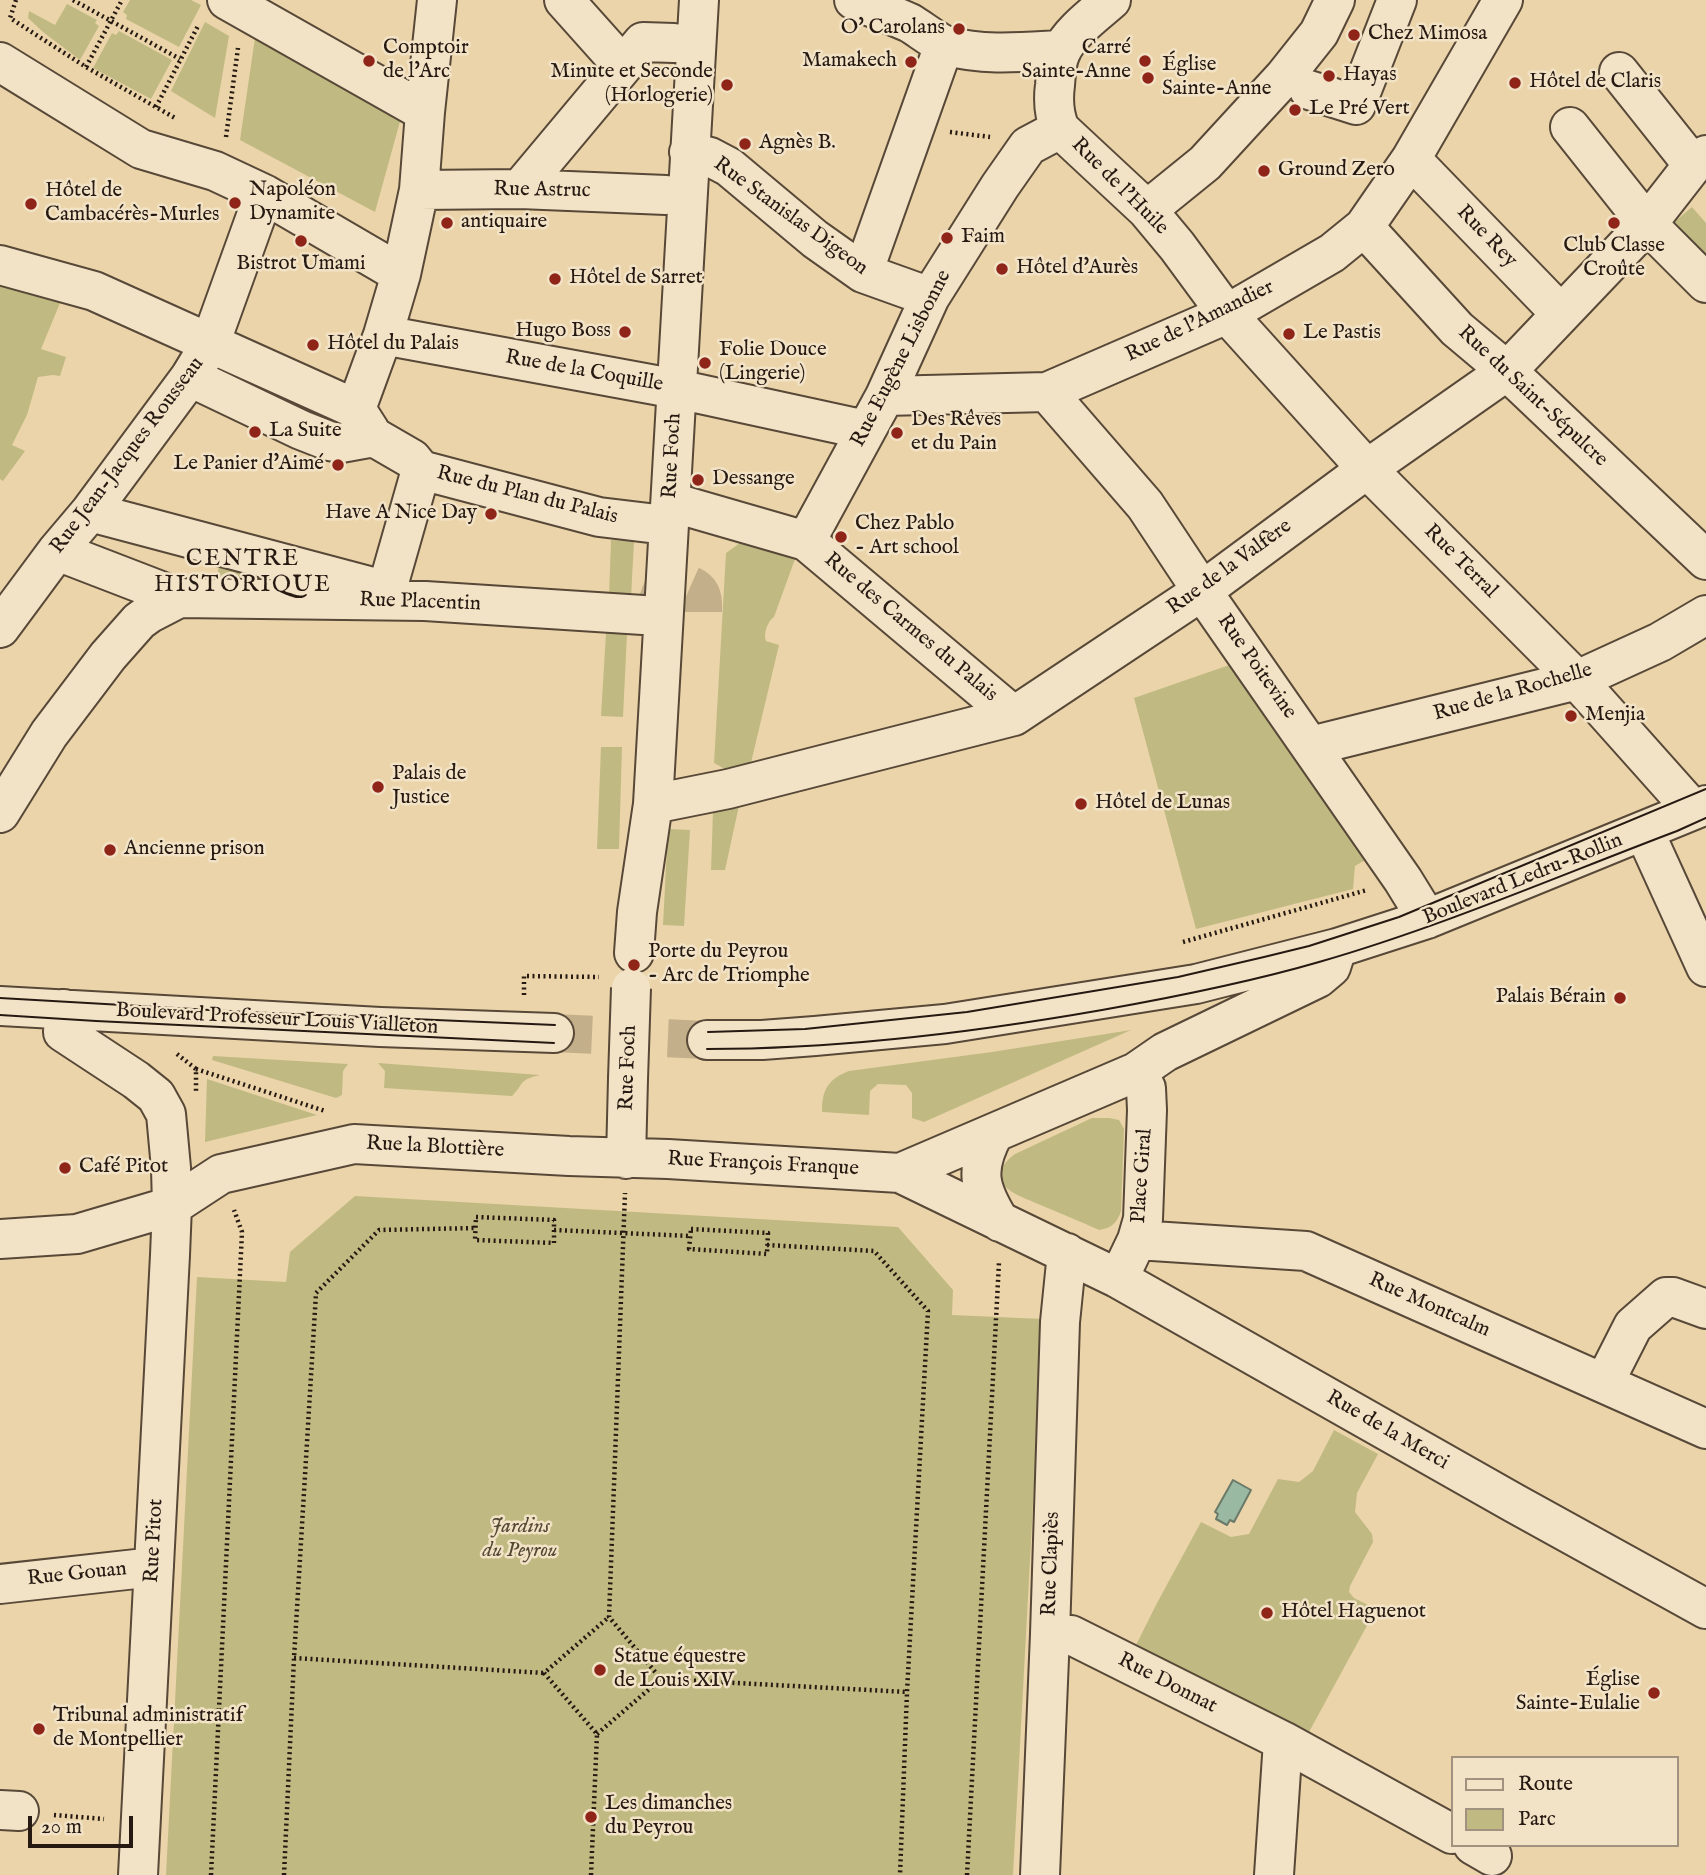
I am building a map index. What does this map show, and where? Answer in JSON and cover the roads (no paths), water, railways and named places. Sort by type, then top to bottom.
[{"type":"street","points":[[190,377],[294,444],[329,441],[341,443],[365,423],[383,335],[401,274],[419,190],[437,0]]},
{"type":"street","points":[[564,0],[623,66]]},
{"type":"street","name":"Rue Foch","points":[[667,388],[666,195],[676,0]]},
{"type":"street","name":"Rue Foch","points":[[626,1175],[632,973],[653,804],[660,512],[667,388],[690,152],[699,0]]},
{"type":"street","points":[[855,0],[910,23],[944,45],[1011,53],[1061,50]]},
{"type":"street","points":[[1028,138],[1054,112],[1054,92],[1061,50],[1070,37],[1111,0]]},
{"type":"street","points":[[1147,210],[1205,163],[1284,77],[1319,33],[1335,0]]},
{"type":"street","points":[[1309,90],[1356,105],[1397,0]]},
{"type":"street","name":"Rue de l'Amandier","points":[[884,396],[1047,392],[1227,314],[1332,253],[1364,227],[1411,159],[1503,0]]},
{"type":"street","points":[[230,6],[425,112]]},
{"type":"street","points":[[520,189],[643,43],[674,43]]},
{"type":"street","points":[[863,273],[944,45]]},
{"type":"street","points":[[0,62],[141,149],[215,171],[264,194],[401,274]]},
{"type":"street","points":[[1619,72],[1700,160]]},
{"type":"street","points":[[1570,127],[1647,224],[1706,283]]},
{"type":"street","name":"Rue de l'Huile","points":[[1028,138],[1075,145],[1147,210],[1227,314]]},
{"type":"street","name":"Rue Eugène Lisbonne","points":[[806,541],[884,396],[930,297],[1028,138]]},
{"type":"street","name":"Rue Stanislas Digeon","points":[[690,152],[710,157],[729,167],[815,239],[863,273],[930,297]]},
{"type":"street","name":"Rue Rey","points":[[1411,159],[1561,314]]},
{"type":"street","name":"Rue de la Valfère","points":[[653,804],[727,789],[1014,716],[1202,590],[1507,371],[1647,224],[1700,160]]},
{"type":"street","name":"Rue Astruc","points":[[419,190],[520,189],[666,195]]},
{"type":"street","name":"Rue Jean-Jacques Rousseau","points":[[0,628],[190,377],[210,344],[264,194]]},
{"type":"street","name":"Rue du Saint-Sépulcre","points":[[1364,227],[1457,329],[1507,371],[1706,560]]},
{"type":"street","name":"Rue du Plan du Palais","points":[[0,265],[94,291],[210,344],[365,423],[412,459],[421,470],[599,517],[660,512],[806,541]]},
{"type":"street","name":"Rue Terral","points":[[1227,314],[1367,469],[1700,808]]},
{"type":"street","name":"Rue de la Coquille","points":[[383,335],[667,388],[866,430]]},
{"type":"street","name":"Rue Poitevine","points":[[1047,392],[1145,505],[1403,880],[1427,919]]},
{"type":"street","points":[[385,596],[421,470]]},
{"type":"street","name":"Rue Placentin","points":[[90,512],[216,544],[385,596]]},
{"type":"street","name":"Rue Foch","points":[[638,912],[634,807],[643,615],[660,512]]},
{"type":"street","name":"Rue des Carmes du Palais","points":[[806,541],[1014,716]]},
{"type":"street","points":[[0,813],[50,734],[108,656],[139,621],[150,613],[188,598],[216,544]]},
{"type":"street","points":[[57,551],[188,598]]},
{"type":"street","name":"Rue Placentin","points":[[188,598],[385,596],[643,615]]},
{"type":"street","name":"Rue de la Rochelle","points":[[1311,746],[1577,680],[1660,642],[1706,615]]},
{"type":"street","name":"Boulevard Ledru-Rollin","points":[[707,1040],[762,1040],[888,1031],[1196,984],[1337,948],[1427,919],[1700,808]]},
{"type":"street","points":[[1644,831],[1706,967]]},
{"type":"street","points":[[900,1173],[1150,1062],[1318,978],[1331,967],[1337,948]]},
{"type":"street","name":"Boulevard Professeur Louis Vialleton","points":[[0,1006],[380,1027],[554,1032]]},
{"type":"street","name":"Rue Pitot","points":[[64,1009],[63,1032],[156,1096],[166,1114],[171,1168],[172,1206],[154,1567],[124,1821],[138,1875]]},
{"type":"street","name":"Place Giral","points":[[1117,1278],[1137,1240],[1143,1219],[1146,1088],[1150,1062]]},
{"type":"street","points":[[994,1133],[984,1151],[980,1167],[987,1202],[1000,1222]]},
{"type":"street","name":"Rue la Blottière","points":[[0,1239],[78,1234],[172,1206],[221,1174],[354,1144],[626,1175]]},
{"type":"street","name":"Rue François Franque","points":[[626,1175],[668,1159],[900,1173]]},
{"type":"street","points":[[900,1173],[1067,1254]]},
{"type":"street","name":"Rue Montcalm","points":[[1137,1240],[1306,1251],[1706,1429]]},
{"type":"street","name":"Rue de la Merci","points":[[1067,1254],[1117,1278],[1706,1609]]},
{"type":"street","name":"Rue Clapiès","points":[[1040,1875],[1060,1322],[1067,1254]]},
{"type":"street","points":[[1604,1383],[1633,1326],[1666,1297],[1706,1309]]},
{"type":"street","name":"Rue Gouan","points":[[0,1584],[154,1567]]},
{"type":"street","name":"Rue Donnat","points":[[1050,1634],[1071,1635],[1283,1741],[1450,1833]]},
{"type":"street","points":[[1274,1875],[1283,1741]]},
{"type":"tunnel","points":[[656,615],[661,592],[676,583],[688,584],[698,590],[703,598],[703,612]]},
{"type":"tunnel","points":[[554,1033],[707,1040]]},
{"type":"tram line","points":[[708,1032],[805,1029],[967,1012],[1178,977],[1264,957],[1309,946],[1399,917],[1706,789]]},
{"type":"tram line","points":[[707,1049],[856,1043],[1004,1026],[1238,983],[1292,970],[1410,933],[1706,818]]},
{"type":"tram line","points":[[0,998],[555,1025]]},
{"type":"tram line","points":[[0,1015],[554,1043]]},
{"type":"place","name":"O' Carolans","points":[[959,29]]},
{"type":"place","name":"Chez Mimosa","points":[[1354,35]]},
{"type":"place","name":"Comptoir de l'Arc","points":[[369,61]]},
{"type":"place","name":"Carré Sainte-Anne","points":[[1145,61]]},
{"type":"place","name":"Mamakech","points":[[911,62]]},
{"type":"place","name":"Hayas","points":[[1329,76]]},
{"type":"place","name":"Église Sainte-Anne","points":[[1148,78]]},
{"type":"place","name":"Hôtel de Claris","points":[[1515,83]]},
{"type":"place","name":"Minute et Seconde (Horlogerie)","points":[[727,85]]},
{"type":"place","name":"Le Pré Vert","points":[[1295,110]]},
{"type":"place","name":"Agnès B.","points":[[745,144]]},
{"type":"place","name":"Ground Zero","points":[[1264,171]]},
{"type":"place","name":"Napoléon Dynamite","points":[[235,203]]},
{"type":"place","name":"Hôtel de Cambacérès-Murles","points":[[31,204]]},
{"type":"place","name":"antiquaire","points":[[447,223]]},
{"type":"place","name":"Club Classe Croûte","points":[[1614,223]]},
{"type":"place","name":"Faim","points":[[947,238]]},
{"type":"place","name":"Bistrot Umami","points":[[301,241]]},
{"type":"place","name":"Hôtel d'Aurès","points":[[1002,269]]},
{"type":"place","name":"Hôtel de Sarret","points":[[555,279]]},
{"type":"place","name":"Hugo Boss","points":[[625,332]]},
{"type":"place","name":"Le Pastis","points":[[1289,334]]},
{"type":"place","name":"Hôtel du Palais","points":[[313,345]]},
{"type":"place","name":"Folie Douce (Lingerie)","points":[[705,363]]},
{"type":"place","name":"La Suite","points":[[255,432]]},
{"type":"place","name":"Des Rêves et du Pain","points":[[897,433]]},
{"type":"place","name":"Le Panier d'Aimé","points":[[338,465]]},
{"type":"place","name":"Dessange","points":[[698,480]]},
{"type":"place","name":"Have A Nice Day","points":[[491,514]]},
{"type":"place","name":"Chez Pablo - Art school","points":[[841,537]]},
{"type":"place","name":"Menjia","points":[[1571,716]]},
{"type":"place","name":"Palais de Justice","points":[[378,787]]},
{"type":"place","name":"Hôtel de Lunas","points":[[1081,804]]},
{"type":"place","name":"Ancienne prison","points":[[110,850]]},
{"type":"place","name":"Porte du Peyrou - Arc de Triomphe","points":[[634,965]]},
{"type":"place","name":"Palais Bérain","points":[[1620,998]]},
{"type":"place","name":"Café Pitot","points":[[65,1168]]},
{"type":"place","name":"Hôtel Haguenot","points":[[1267,1613]]},
{"type":"place","name":"Statue équestre de Louis XIV","points":[[600,1670]]},
{"type":"place","name":"Église Sainte-Eulalie","points":[[1654,1693]]},
{"type":"place","name":"Tribunal administratif de Montpellier","points":[[39,1729]]},
{"type":"place","name":"Les dimanches du Peyrou","points":[[591,1817]]},
{"type":"district","name":"CENTRE HISTORIQUE","points":[[243,573]]},
{"type":"park label","name":"Jardins du Peyrou","points":[[520,1540]]}]
